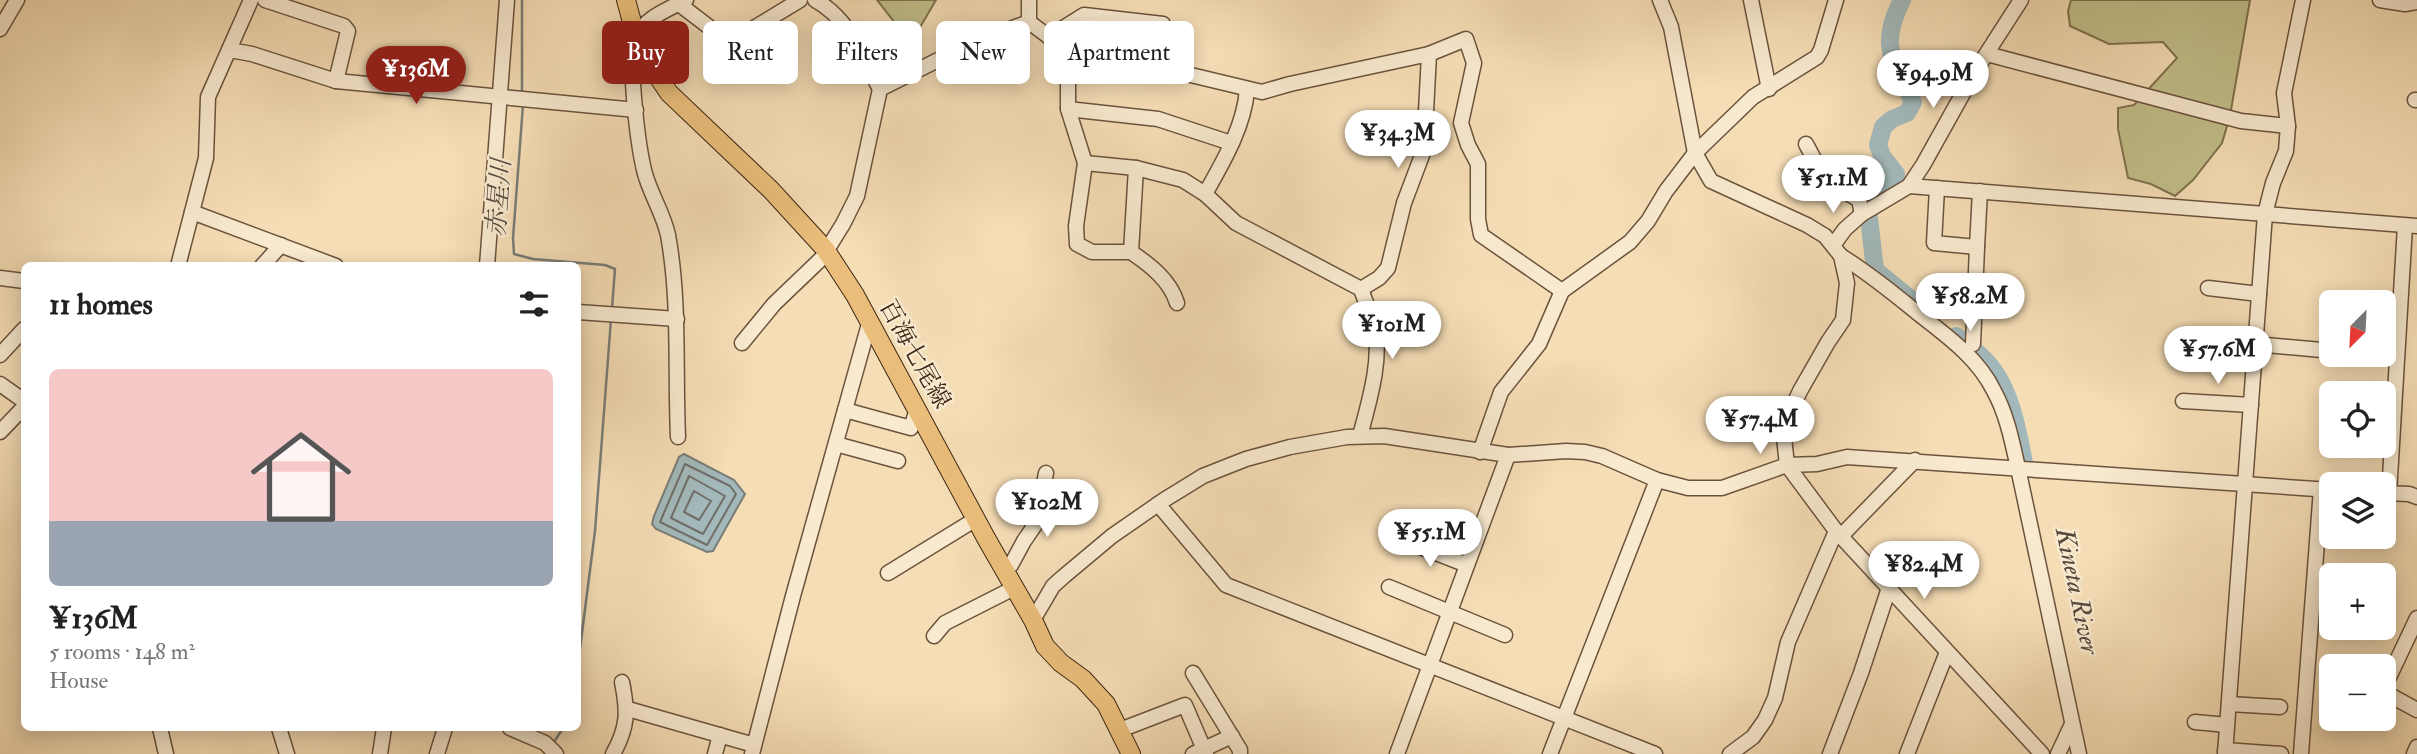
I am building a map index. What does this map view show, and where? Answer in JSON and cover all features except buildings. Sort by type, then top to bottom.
[{"type":"main road","name":"百海七尾線","points":[[626,0],[632,21]]},
{"type":"main road","name":"百海七尾線","points":[[663,84],[669,93],[771,190],[825,249],[855,295],[1045,646],[1061,663],[1083,679],[1106,704],[1131,754]]},
{"type":"street","points":[[0,29],[17,0]]},
{"type":"street","points":[[179,262],[206,158],[208,97],[251,0]]},
{"type":"street","points":[[265,0],[344,26],[348,30],[336,80]]},
{"type":"street","points":[[486,262],[507,0]]},
{"type":"street","points":[[653,21],[664,10],[683,2],[713,30],[749,31],[800,0]]},
{"type":"street","points":[[742,344],[774,304],[822,258],[825,249],[844,223],[857,196],[880,89],[848,28],[832,11],[814,0]]},
{"type":"street","points":[[1029,0],[1029,21]]},
{"type":"street","points":[[1660,0],[1671,27],[1695,153],[1711,181],[1807,225],[1974,360],[1994,389],[2007,422],[2018,468],[2079,754]]},
{"type":"street","points":[[1751,0],[1769,89]]},
{"type":"street","points":[[1480,452],[1501,392],[1539,344],[1562,291],[1630,242],[1648,221],[1666,191],[1695,153],[1753,97],[1817,57],[1836,0]]},
{"type":"street","points":[[2021,0],[1909,186],[1866,212],[1845,229],[1837,250],[1847,283],[1843,320],[1800,391],[1783,428],[1787,465],[1839,533],[2042,754]]},
{"type":"street","points":[[2281,754],[2225,752],[2265,214],[2286,150],[2288,126],[2284,93],[2303,0]]},
{"type":"street","points":[[2380,0],[2405,4],[2417,2]]},
{"type":"street","points":[[1074,21],[1084,15],[1137,21]]},
{"type":"street","points":[[1194,76],[1262,92],[1290,83],[1429,54],[1466,39],[1474,63],[1461,123],[1478,164],[1478,219],[1481,234],[1562,291]]},
{"type":"street","points":[[230,50],[252,54],[336,80],[636,110]]},
{"type":"street","points":[[1361,289],[1379,278],[1388,268],[1404,202],[1421,162],[1424,150],[1429,54]]},
{"type":"street","points":[[1987,54],[2241,121],[2288,126]]},
{"type":"street","points":[[880,89],[936,61]]},
{"type":"street","points":[[633,84],[644,171],[668,235],[677,319],[678,437]]},
{"type":"street","points":[[1068,84],[1068,109],[1085,163],[1076,226],[1077,244],[1092,252],[1131,251],[1153,268],[1174,293],[1177,303]]},
{"type":"street","points":[[1205,194],[1245,109],[1247,90]]},
{"type":"street","points":[[1068,109],[1158,119],[1231,143]]},
{"type":"street","points":[[1806,144],[1822,174],[1858,201],[1866,212]]},
{"type":"street","points":[[1085,163],[1136,168],[1183,180],[1205,194],[1236,223],[1361,289],[1374,326],[1376,345],[1360,436]]},
{"type":"street","points":[[1131,251],[1136,168]]},
{"type":"street","points":[[1909,186],[2411,226],[2388,472]]},
{"type":"street","points":[[1937,188],[1934,243],[1977,247]]},
{"type":"street","points":[[1973,344],[1980,191]]},
{"type":"street","points":[[192,212],[326,262]]},
{"type":"street","points":[[266,262],[281,245]]},
{"type":"street","points":[[0,278],[21,281]]},
{"type":"street","points":[[2208,288],[2259,294]]},
{"type":"street","points":[[581,312],[677,319]]},
{"type":"street","points":[[628,709],[720,735],[753,750],[869,324]]},
{"type":"street","points":[[0,355],[21,331]]},
{"type":"street","points":[[2255,344],[2319,350]]},
{"type":"street","points":[[0,384],[21,399]]},
{"type":"street","points":[[2183,401],[2251,405]]},
{"type":"street","points":[[845,410],[911,428],[917,409]]},
{"type":"street","points":[[0,432],[21,410]]},
{"type":"street","points":[[1033,620],[1053,586],[1063,576],[1112,536],[1203,476],[1246,459],[1290,447],[1360,436],[1384,436],[1508,454],[1585,452],[1602,456],[1657,480],[1688,488],[1723,488],[1787,465],[1817,464],[1847,457],[2319,490]]},
{"type":"street","points":[[836,443],[898,461]]},
{"type":"street","points":[[1397,754],[1502,477],[1508,454]]},
{"type":"street","points":[[1730,754],[1754,737],[1766,720],[1775,698],[1788,642],[1839,533],[1914,460]]},
{"type":"street","points":[[1002,566],[1011,565],[1037,522],[1046,473]]},
{"type":"street","points":[[1550,754],[1657,480]]},
{"type":"street","points":[[2396,493],[2417,497]]},
{"type":"street","points":[[1158,504],[1226,585],[1655,754]]},
{"type":"street","points":[[888,573],[976,519]]},
{"type":"street","points":[[1405,541],[1467,565]]},
{"type":"street","points":[[2301,754],[2320,549]]},
{"type":"street","points":[[1389,587],[1505,635]]},
{"type":"street","points":[[934,636],[945,623],[1014,588]]},
{"type":"street","points":[[1830,754],[1889,589]]},
{"type":"street","points":[[2396,664],[2417,618]]},
{"type":"street","points":[[1907,754],[1947,652]]},
{"type":"street","points":[[1193,673],[1232,736],[1240,754]]},
{"type":"street","points":[[613,754],[624,735],[628,709],[622,682]]},
{"type":"street","points":[[2396,697],[2417,710]]},
{"type":"street","points":[[2229,704],[2280,706]]},
{"type":"street","points":[[1120,730],[1185,705],[1201,752],[1232,736]]},
{"type":"street","points":[[2196,722],[2227,725]]},
{"type":"street","points":[[2058,754],[2072,724]]},
{"type":"street","points":[[161,731],[166,754]]},
{"type":"street","points":[[280,731],[287,754]]},
{"type":"street","points":[[380,754],[384,731]]},
{"type":"street","points":[[437,754],[444,731]]},
{"type":"street","points":[[521,731],[545,743],[554,753]]},
{"type":"street","points":[[715,754],[720,735]]},
{"type":"street","points":[[2414,754],[2417,747]]},
{"type":"shaded area","points":[[877,0],[936,0],[922,24],[922,21],[894,21]]},
{"type":"shaded area","points":[[2071,0],[2250,0],[2230,116],[2222,143],[2193,180],[2175,196],[2151,184],[2128,178],[2118,129],[2118,108],[2134,105],[2177,58],[2163,42],[2109,44],[2070,26],[2068,11]]},
{"type":"water","points":[[684,454],[734,480],[745,494],[713,551],[707,552],[656,529],[652,524],[679,457]]},
{"type":"waterway","name":"赤星川","points":[[522,0],[522,95]]},
{"type":"waterway","name":"Kineta River","points":[[1902,0],[1891,30],[1891,53],[1913,102],[1907,113],[1892,119],[1883,127],[1878,145],[1882,156],[1896,174],[1891,186],[1866,192],[1875,270],[1929,314]]},
{"type":"waterway","name":"赤星川","points":[[523,105],[514,254],[533,259],[569,262]]},
{"type":"waterway","name":"赤星川","points":[[581,263],[605,265],[615,269],[612,308]]},
{"type":"waterway","name":"赤星川","points":[[581,641],[595,531],[611,319]]},
{"type":"waterway","name":"Kineta River","points":[[1956,336],[1992,368],[2006,392],[2024,463]]},
{"type":"waterway","name":"赤星川","points":[[554,742],[561,731]]}]
